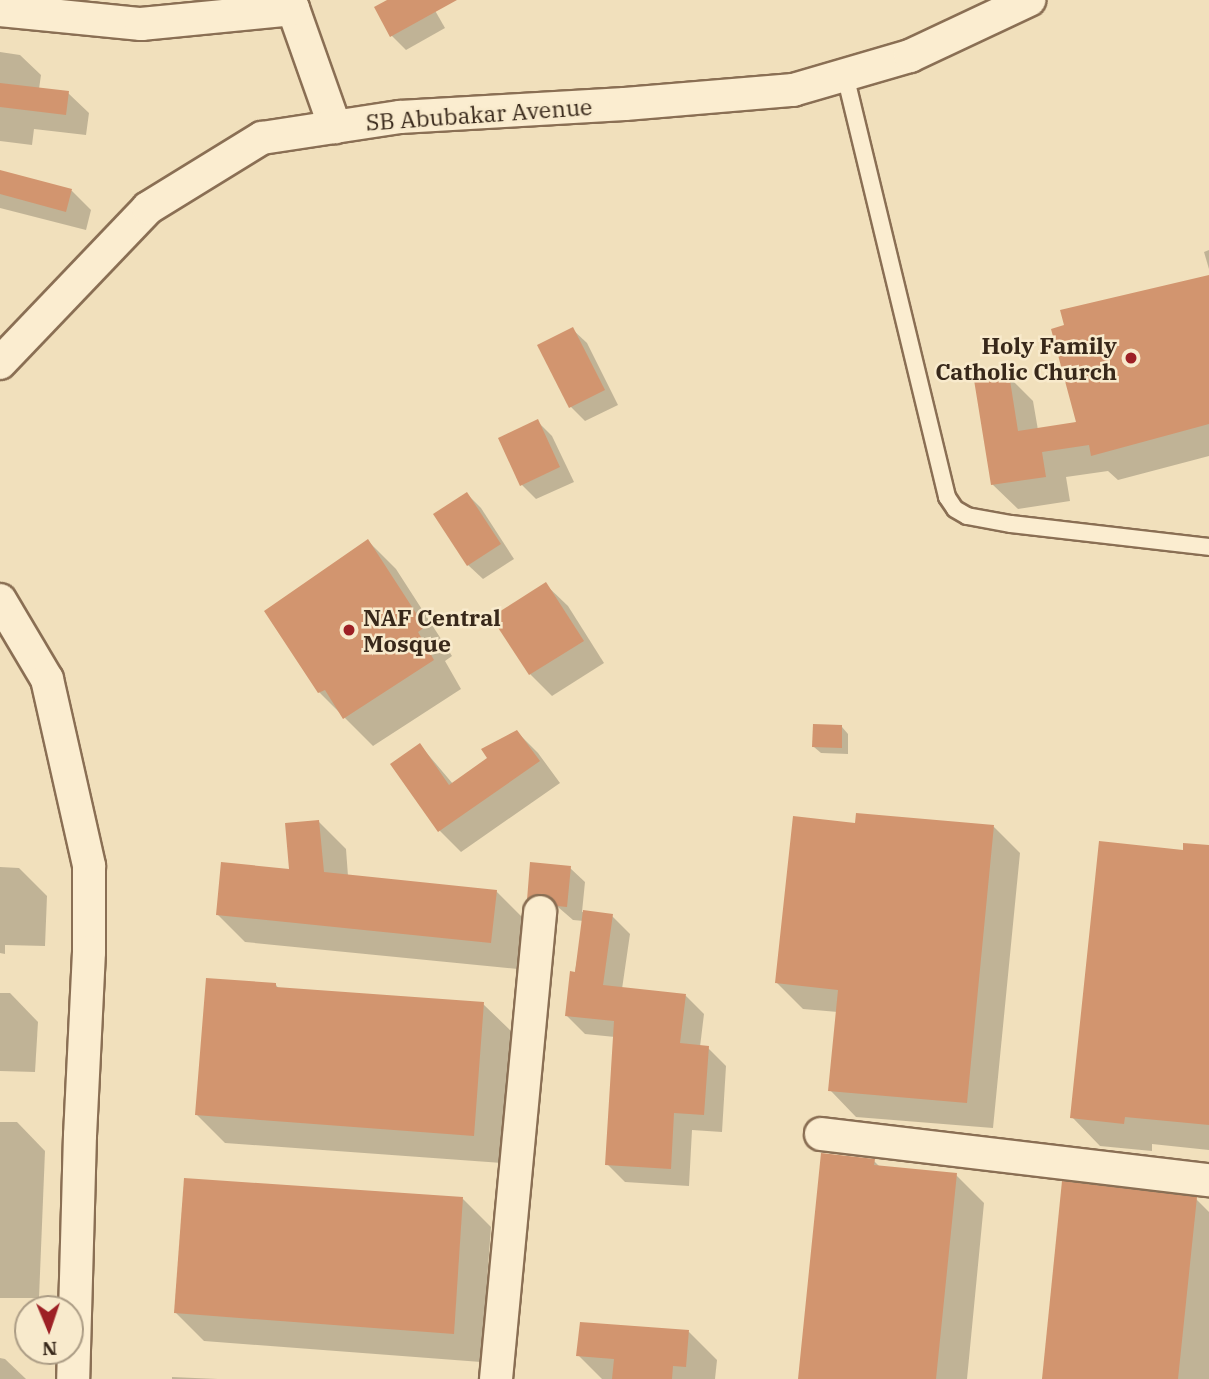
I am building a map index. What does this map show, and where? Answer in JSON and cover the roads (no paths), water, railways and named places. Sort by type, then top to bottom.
[{"type":"street","name":"SB Abubakar Avenue","points":[[0,363],[148,208],[262,138],[400,117],[625,104],[793,90],[910,56],[1029,0]]},
{"type":"street","points":[[0,10],[141,24],[292,5],[335,127]]},
{"type":"street","points":[[0,600],[47,679],[89,866],[90,943],[80,1135],[73,1379]]},
{"type":"street","points":[[496,1379],[541,912]]},
{"type":"street","points":[[821,1134],[1209,1180]]},
{"type":"lane","points":[[845,75],[947,497],[955,509],[967,516],[1011,524],[1209,547]]},
{"type":"place","name":"Holy Family Catholic Church","points":[[1131,358]]},
{"type":"place","name":"NAF Central Mosque","points":[[349,630]]}]
